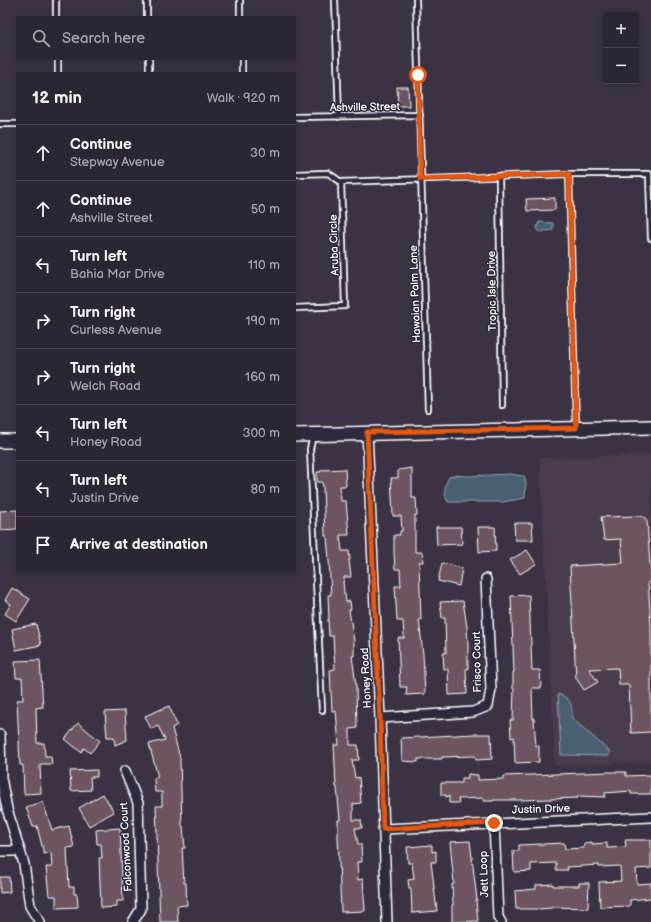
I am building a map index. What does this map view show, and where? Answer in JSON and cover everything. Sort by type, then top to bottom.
[{"type":"street","points":[[296,435],[367,432],[651,427]]},
{"type":"street","name":"Honey Road","points":[[367,432],[380,718],[387,922]]},
{"type":"street","points":[[0,441],[16,441]]},
{"type":"street","name":"Frisco Court","points":[[380,718],[473,712],[488,706],[491,689],[486,580]]},
{"type":"street","points":[[0,735],[1,778],[7,809],[24,864],[30,906],[40,922]]},
{"type":"street","name":"Falconwood Court","points":[[125,771],[138,803],[141,909],[133,922]]},
{"type":"street","name":"Justin Drive","points":[[383,829],[651,817]]},
{"type":"street","name":"Jett Loop","points":[[494,823],[498,918],[501,922]]},
{"type":"street","points":[[0,851],[19,851]]},
{"type":"lane","points":[[56,0],[56,16]]},
{"type":"lane","points":[[147,0],[147,16]]},
{"type":"lane","points":[[240,0],[240,16]]},
{"type":"lane","points":[[334,0],[339,117]]},
{"type":"lane","points":[[416,0],[420,115],[420,179]]},
{"type":"lane","points":[[58,60],[58,72]]},
{"type":"lane","points":[[149,60],[149,72]]},
{"type":"lane","points":[[242,60],[242,72]]},
{"type":"lane","name":"Ashville Street","points":[[296,116],[339,117],[420,115]]},
{"type":"lane","points":[[0,124],[16,124]]},
{"type":"lane","points":[[296,174],[328,173],[341,182],[569,174],[649,174],[651,238]]},
{"type":"lane","points":[[569,174],[576,428]]},
{"type":"lane","name":"Tropic Isle Drive","points":[[499,176],[502,405]]},
{"type":"lane","name":"Hawaian Palm Lane","points":[[420,179],[428,409]]},
{"type":"lane","name":"Aruba Circle","points":[[296,308],[345,306],[341,182]]},
{"type":"lane","points":[[314,434],[310,449],[322,710]]},
{"type":"shaded area","points":[[651,455],[651,762],[555,766],[540,458]]},
{"type":"water","points":[[539,222],[553,223],[553,230],[539,232],[537,228]]},
{"type":"water","points":[[510,474],[524,476],[526,483],[525,498],[503,502],[448,502],[446,499],[445,490],[449,477],[456,475],[467,476]]},
{"type":"water","points":[[558,694],[569,700],[572,709],[572,718],[610,752],[609,756],[561,755]]},
{"type":"building","points":[[397,87],[408,87],[409,106],[398,106]]},
{"type":"building","points":[[555,198],[555,210],[527,211],[526,199]]},
{"type":"building","points":[[412,468],[412,498],[416,498],[417,515],[415,515],[415,552],[422,552],[423,562],[419,562],[421,620],[419,620],[423,654],[425,694],[406,695],[407,687],[400,687],[398,638],[404,638],[403,621],[397,621],[395,586],[401,586],[400,569],[395,569],[394,552],[394,535],[400,535],[400,531],[402,531],[401,516],[393,516],[391,478],[398,478],[398,470]]},
{"type":"building","points":[[345,469],[346,486],[340,486],[341,501],[346,501],[349,535],[340,535],[342,551],[349,551],[350,560],[351,577],[344,577],[343,581],[346,602],[350,601],[351,609],[349,610],[354,641],[354,656],[352,656],[356,685],[357,728],[350,729],[350,745],[358,745],[359,760],[352,760],[355,778],[359,777],[361,803],[353,804],[353,820],[361,820],[362,828],[355,828],[358,844],[361,844],[362,862],[357,862],[358,880],[363,879],[365,911],[341,912],[338,837],[338,820],[340,820],[336,787],[334,745],[339,745],[336,711],[332,711],[330,670],[335,669],[333,636],[329,636],[328,619],[328,595],[331,595],[327,536],[325,536],[323,487],[322,482],[317,482],[317,472],[321,472],[321,470]]},
{"type":"building","points":[[16,510],[16,529],[0,530],[0,511]]},
{"type":"building","points":[[601,517],[644,517],[647,521],[651,566],[651,582],[648,582],[651,626],[651,732],[631,733],[629,685],[619,685],[618,668],[589,669],[598,682],[584,690],[576,678],[570,566],[623,563],[621,539],[604,540]]},
{"type":"building","points":[[514,523],[532,523],[533,540],[515,540]]},
{"type":"building","points":[[436,527],[461,527],[462,544],[437,545]]},
{"type":"building","points":[[478,527],[495,527],[496,551],[479,552]]},
{"type":"building","points":[[527,550],[536,564],[520,574],[510,560]]},
{"type":"building","points":[[442,563],[462,568],[459,586],[438,581]]},
{"type":"building","points":[[12,588],[30,599],[16,621],[5,614],[11,604],[5,600]]},
{"type":"building","points":[[529,595],[532,670],[540,670],[541,688],[532,688],[533,719],[536,746],[539,746],[539,762],[515,763],[514,737],[511,738],[510,720],[513,720],[514,689],[511,596]]},
{"type":"building","points":[[463,601],[468,644],[468,669],[466,669],[467,694],[449,695],[448,669],[444,669],[443,653],[446,653],[445,618],[442,618],[440,602]]},
{"type":"building","points":[[36,624],[41,645],[16,650],[12,629]]},
{"type":"building","points":[[40,660],[43,707],[36,708],[37,743],[44,743],[45,756],[51,756],[52,764],[40,764],[41,793],[24,794],[23,765],[20,765],[17,700],[23,700],[22,678],[16,678],[15,661]]},
{"type":"building","points":[[169,706],[177,725],[172,728],[180,758],[182,826],[185,848],[182,848],[187,905],[177,906],[178,922],[160,922],[156,806],[162,806],[162,792],[155,792],[154,778],[158,777],[149,744],[165,740],[158,726],[151,729],[145,716]]},
{"type":"building","points":[[125,711],[127,740],[115,745],[114,737],[107,737],[105,712]]},
{"type":"building","points":[[78,723],[100,741],[90,753],[84,748],[81,752],[65,739]]},
{"type":"building","points":[[491,734],[492,759],[476,760],[475,756],[442,757],[442,759],[418,759],[418,762],[402,761],[401,738]]},
{"type":"building","points":[[97,770],[97,777],[90,777],[91,790],[71,791],[70,771]]},
{"type":"building","points":[[626,772],[626,776],[651,775],[651,794],[631,794],[631,791],[605,793],[605,797],[577,796],[578,798],[493,801],[484,801],[484,798],[458,799],[459,803],[449,803],[449,796],[446,797],[446,795],[441,795],[441,783],[462,783],[462,778],[468,778],[468,774],[478,775],[478,780],[504,779],[504,776]]},
{"type":"building","points":[[103,794],[114,812],[89,826],[79,808]]},
{"type":"building","points":[[43,802],[52,830],[69,826],[74,847],[67,848],[69,887],[74,887],[74,894],[77,894],[78,907],[56,908],[56,896],[49,896],[46,867],[52,867],[51,852],[44,854],[37,826],[33,827],[26,807]]},
{"type":"building","points":[[120,828],[123,901],[117,901],[117,907],[101,908],[99,858],[102,858],[101,844],[97,844],[96,830]]},
{"type":"building","points":[[625,840],[651,840],[651,868],[636,869],[637,884],[651,883],[651,898],[630,900],[630,906],[600,907],[599,882],[621,881],[620,866],[599,867],[599,865],[567,867],[568,870],[556,870],[556,863],[531,864],[531,871],[514,872],[513,851],[519,851],[519,845],[564,843],[565,849],[584,848],[584,843],[592,842],[592,844],[607,843],[607,848],[626,847]]},
{"type":"building","points":[[470,841],[478,921],[452,922],[452,884],[454,884],[450,842]]},
{"type":"building","points":[[432,845],[432,852],[436,851],[436,862],[431,862],[437,911],[412,913],[411,888],[409,888],[408,880],[414,879],[412,863],[408,863],[407,847]]},
{"type":"building","points":[[0,877],[9,877],[10,892],[0,893]]},
{"type":"building","points":[[579,883],[589,883],[588,908],[553,907],[516,909],[515,891],[536,889],[536,885],[553,884],[553,886],[579,886]]},
{"type":"route","points":[[418,75],[420,115],[420,179],[569,174],[576,428],[367,432],[380,718],[383,829],[494,823]]}]
